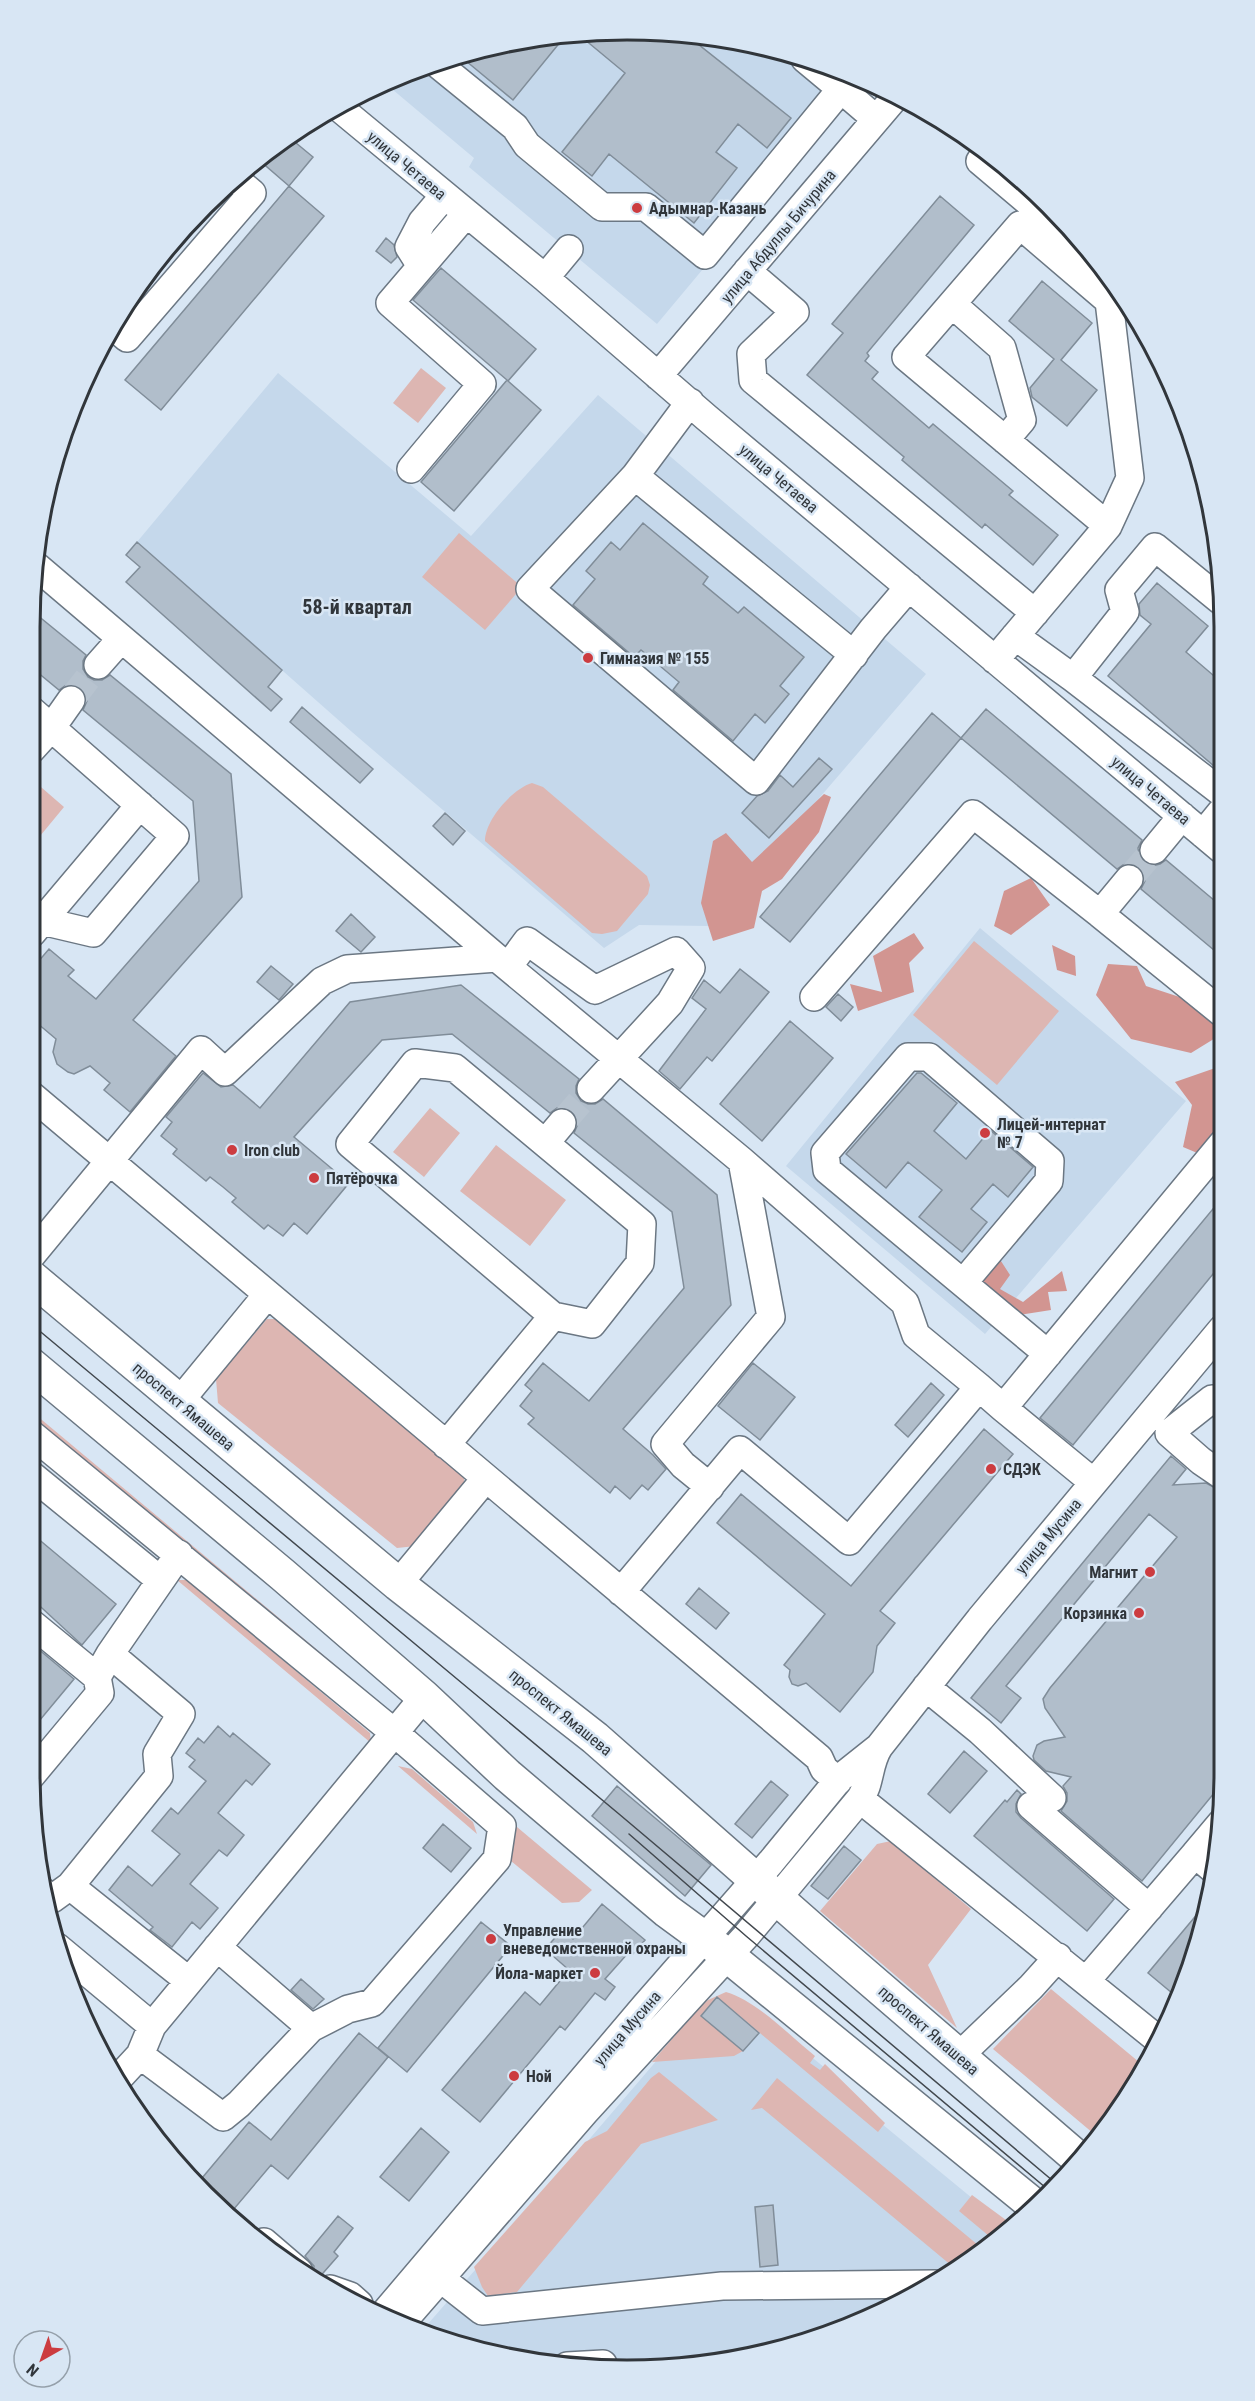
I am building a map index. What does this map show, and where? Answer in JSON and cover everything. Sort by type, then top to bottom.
[{"type":"main road","name":"проспект Ямашева","points":[[40,1284],[398,1584],[595,1738],[1074,2155]]},
{"type":"main road","points":[[40,1372],[283,1575],[424,1697],[507,1774],[667,1911],[716,1946],[1029,2202]]},
{"type":"street","points":[[445,70],[515,127],[527,145],[602,207],[646,207],[705,255],[841,89]]},
{"type":"street","points":[[824,75],[876,119]]},
{"type":"street","name":"улица Абдуллы Бичурина","points":[[658,376],[890,103]]},
{"type":"street","name":"улица Четаева","points":[[345,113],[545,278],[658,376],[1212,842]]},
{"type":"street","points":[[980,161],[1028,217],[1109,301],[1130,478],[1108,526],[995,660]]},
{"type":"street","points":[[120,332],[127,338],[252,193],[242,185]]},
{"type":"street","points":[[421,266],[409,247],[422,222],[444,196]]},
{"type":"street","points":[[411,469],[482,384],[390,303],[466,214]]},
{"type":"street","points":[[1028,217],[1071,243]]},
{"type":"street","points":[[1028,217],[906,357],[1108,526]]},
{"type":"street","points":[[545,278],[569,249]]},
{"type":"street","points":[[747,271],[795,312],[751,354],[753,380],[1035,613]]},
{"type":"street","points":[[952,304],[1002,348],[1022,420],[1005,440]]},
{"type":"street","points":[[690,402],[635,476],[530,589],[756,781],[873,629],[909,587]]},
{"type":"street","points":[[635,476],[854,655]]},
{"type":"street","points":[[1073,678],[1125,612],[1119,590],[1155,547],[1213,594]]},
{"type":"street","points":[[44,573],[502,962],[742,1161],[905,1303],[916,1335],[1093,1482]]},
{"type":"street","points":[[1015,636],[1214,787]]},
{"type":"street","points":[[98,665],[121,639]]},
{"type":"street","points":[[40,740],[71,700]]},
{"type":"street","points":[[40,717],[174,836],[93,933],[40,923]]},
{"type":"street","points":[[40,916],[140,805]]},
{"type":"street","points":[[814,997],[973,814],[1214,1006]]},
{"type":"street","points":[[1154,850],[1182,816]]},
{"type":"street","points":[[1100,914],[1129,879]]},
{"type":"street","points":[[40,1245],[201,1050],[225,1072],[322,981],[347,969],[502,962],[527,940],[595,990],[676,951],[691,968],[670,1003],[591,1089]]},
{"type":"street","points":[[963,1283],[1050,1181],[1050,1161],[929,1057],[908,1057],[825,1153],[827,1170],[1048,1354]]},
{"type":"street","points":[[415,1063],[455,1068],[554,1133],[642,1224],[640,1263],[592,1324],[553,1316],[350,1144],[415,1063]]},
{"type":"street","points":[[40,1103],[819,1758],[824,1770],[838,1781]]},
{"type":"street","points":[[1003,1408],[1214,1154]]},
{"type":"street","points":[[710,1487],[683,1466],[665,1444],[771,1317],[742,1161]]},
{"type":"street","points":[[179,1402],[267,1295]]},
{"type":"street","points":[[446,1445],[553,1316]]},
{"type":"street","name":"улица Мусина","points":[[766,1889],[860,1799],[868,1785],[871,1763],[879,1747],[980,1619],[1214,1338]]},
{"type":"street","points":[[1183,1375],[1214,1401]]},
{"type":"street","points":[[621,1592],[740,1449],[849,1541],[979,1387]]},
{"type":"street","points":[[1214,1406],[1169,1433],[1214,1470]]},
{"type":"street","points":[[40,1441],[396,1734],[502,1826],[497,1859],[372,2003],[348,2009],[311,2028],[239,2104],[223,2117],[140,2055]]},
{"type":"street","points":[[398,1584],[486,1478]]},
{"type":"street","points":[[40,1482],[160,1581]]},
{"type":"street","points":[[40,1765],[100,1693],[103,1665],[179,1554]]},
{"type":"street","points":[[40,1629],[181,1714],[157,1754],[159,1776],[70,1886],[54,1897]]},
{"type":"street","points":[[926,1687],[980,1731],[1041,1802],[1149,1908]]},
{"type":"street","points":[[123,2073],[140,2055],[152,2026],[396,1734],[424,1697]]},
{"type":"street","name":"улица Мусина","points":[[389,2310],[432,2272],[716,1946],[746,1936],[766,1889],[838,1781],[879,1747]]},
{"type":"street","points":[[860,1799],[1153,2035]]},
{"type":"street","points":[[1086,1981],[1149,1908],[1205,1862]]},
{"type":"street","points":[[70,1886],[189,1981]]},
{"type":"street","points":[[217,1947],[311,2028]]},
{"type":"street","points":[[959,2056],[1058,1957]]},
{"type":"street","points":[[71,1959],[152,2026]]},
{"type":"street","points":[[432,2272],[482,2311],[722,2286],[917,2284]]},
{"type":"street","name":"улица Мусина","points":[[405,2317],[432,2272]]},
{"type":"shaded area","name":"Адымнар-Казань","points":[[628,40],[704,46],[742,52],[816,72],[855,87],[657,324],[469,167],[474,158],[393,90],[439,72],[513,52],[589,42]]},
{"type":"shaded area","points":[[421,368],[446,388],[418,423],[393,403]]},
{"type":"shaded area","name":"Гимназия № 155","points":[[278,373],[471,536],[598,395],[926,674],[709,926],[639,925],[604,948],[352,732],[137,542]]},
{"type":"shaded area","points":[[459,533],[522,587],[485,630],[422,577]]},
{"type":"shaded area","points":[[532,783],[543,787],[647,876],[650,885],[648,894],[617,931],[592,933],[485,841],[490,824],[501,806],[524,786]]},
{"type":"shaded area","points":[[40,786],[64,807],[40,836]]},
{"type":"shaded area","points":[[824,794],[831,797],[819,832],[782,879],[762,891],[754,928],[713,941],[701,903],[713,841],[726,833],[752,862]]},
{"type":"shaded area","points":[[1031,878],[1050,905],[1011,935],[994,926],[1004,891]]},
{"type":"shaded area","name":"Лицей-интернат № 7","points":[[980,928],[1186,1101],[985,1334],[786,1166]]},
{"type":"shaded area","points":[[914,933],[924,948],[909,963],[914,992],[858,1011],[850,984],[882,992],[873,956]]},
{"type":"shaded area","points":[[974,941],[1059,1011],[997,1085],[913,1015]]},
{"type":"shaded area","points":[[1052,945],[1075,956],[1076,976],[1057,970]]},
{"type":"shaded area","points":[[1108,964],[1137,966],[1146,986],[1207,1006],[1214,1028],[1214,1039],[1191,1053],[1131,1039],[1096,995]]},
{"type":"shaded area","points":[[1214,1068],[1214,1144],[1202,1155],[1183,1147],[1192,1105],[1175,1082]]},
{"type":"shaded area","points":[[430,1108],[460,1133],[424,1177],[393,1152]]},
{"type":"shaded area","points":[[496,1145],[566,1200],[530,1246],[460,1191]]},
{"type":"shaded area","points":[[999,1258],[1010,1275],[1000,1289],[1023,1302],[1062,1271],[1067,1291],[1048,1292],[1051,1310],[1019,1315],[983,1294],[982,1274]]},
{"type":"shaded area","points":[[267,1319],[284,1319],[464,1469],[464,1501],[425,1545],[397,1548],[218,1403],[216,1379]]},
{"type":"shaded area","points":[[40,1418],[382,1704],[383,1712],[40,1434]]},
{"type":"shaded area","points":[[177,1580],[187,1580],[370,1733],[371,1743]]},
{"type":"shaded area","points":[[408,1730],[415,1731],[517,1827],[592,1890],[579,1902],[562,1903],[511,1861],[513,1829]]},
{"type":"shaded area","points":[[398,1766],[412,1769],[473,1822],[477,1834]]},
{"type":"shaded area","points":[[891,1841],[971,1909],[928,1965],[957,2028],[820,1911],[877,1844]]},
{"type":"shaded area","points":[[1051,1989],[1139,2062],[1116,2100],[1092,2132],[993,2049]]},
{"type":"shaded area","points":[[726,1992],[749,2003],[784,2029],[815,2056],[810,2063],[820,2070],[825,2064],[885,2123],[878,2132],[717,1997],[701,2016],[743,2051],[734,2056],[652,2062],[699,2008],[708,2000]]},
{"type":"shaded area","points":[[700,2010],[764,2018],[825,2068],[882,2124],[972,2198],[1006,2222],[954,2262],[887,2300],[816,2329],[742,2349],[666,2359],[589,2359],[513,2349],[427,2325]]},
{"type":"shaded area","points":[[659,2072],[718,2120],[641,2144],[517,2292],[488,2296],[474,2267],[585,2142],[607,2131],[651,2078]]},
{"type":"shaded area","points":[[777,2078],[977,2245],[950,2264],[762,2108],[751,2110]]},
{"type":"shaded area","points":[[972,2195],[1007,2221],[989,2236],[959,2211]]},
{"type":"building","points":[[628,40],[700,46],[791,118],[767,148],[738,124],[716,152],[737,168],[694,223],[609,154],[592,176],[562,152],[625,73],[588,42]]},
{"type":"building","points":[[558,45],[513,100],[469,63],[513,52]]},
{"type":"building","points":[[296,143],[313,157],[289,186],[265,166]]},
{"type":"building","points":[[289,186],[324,216],[161,410],[125,380]]},
{"type":"building","points":[[940,196],[974,225],[867,353],[869,356],[865,361],[878,372],[872,379],[929,428],[933,424],[988,470],[1013,491],[1009,495],[1058,535],[1033,565],[985,524],[982,528],[902,460],[904,457],[807,375],[843,333],[832,324]]},
{"type":"building","points":[[386,238],[394,245],[397,257],[391,263],[376,251]]},
{"type":"building","points":[[441,268],[536,349],[508,381],[541,410],[454,511],[421,482],[507,380],[413,300]]},
{"type":"building","points":[[1042,281],[1092,323],[1061,360],[1097,390],[1067,426],[1032,397],[1030,388],[1054,359],[1009,321]]},
{"type":"building","points":[[643,523],[708,577],[703,584],[738,613],[744,607],[804,657],[780,686],[789,694],[765,723],[755,714],[733,741],[673,690],[679,682],[641,650],[634,657],[573,605],[595,579],[586,571],[611,542],[620,550]]},
{"type":"building","points":[[137,542],[282,670],[268,687],[282,699],[271,711],[126,582],[140,567],[126,555]]},
{"type":"building","points":[[1157,583],[1208,626],[1186,652],[1214,676],[1214,766],[1108,676],[1151,624],[1140,615],[1139,604]]},
{"type":"building","points":[[41,618],[86,655],[83,669],[88,677],[102,680],[110,675],[231,774],[242,897],[133,1020],[176,1056],[130,1112],[104,1090],[110,1083],[90,1066],[74,1074],[57,1064],[53,1052],[56,1039],[40,1026],[40,960],[49,949],[74,970],[68,976],[96,999],[199,881],[193,801],[83,710],[87,701],[80,688],[72,684],[59,690],[40,674]]},
{"type":"building","points":[[302,707],[373,769],[360,783],[290,722]]},
{"type":"building","points":[[986,709],[1142,840],[1138,848],[1139,855],[1144,862],[1152,866],[1166,860],[1214,900],[1214,950],[1141,889],[1145,881],[1139,867],[1131,863],[1117,869],[961,738]]},
{"type":"building","points":[[932,713],[961,738],[790,942],[760,917]]},
{"type":"building","points":[[819,758],[832,769],[769,838],[742,813],[757,796],[768,791],[780,775],[793,787]]},
{"type":"building","points":[[445,813],[465,831],[453,845],[433,826]]},
{"type":"building","points":[[351,914],[375,937],[361,952],[336,931]]},
{"type":"building","points":[[271,966],[293,984],[279,1000],[257,982]]},
{"type":"building","points":[[740,969],[769,992],[712,1061],[707,1057],[680,1089],[659,1071],[706,1009],[692,998],[704,980],[720,993]]},
{"type":"building","points":[[461,985],[579,1079],[576,1093],[581,1101],[595,1104],[603,1099],[717,1195],[731,1305],[623,1429],[666,1469],[648,1490],[642,1485],[630,1499],[615,1486],[610,1493],[528,1424],[534,1418],[520,1406],[532,1391],[525,1385],[543,1363],[589,1401],[684,1288],[672,1212],[574,1133],[577,1118],[572,1111],[564,1107],[557,1108],[550,1113],[452,1034],[382,1040],[294,1137],[349,1183],[307,1234],[294,1223],[283,1236],[268,1225],[264,1229],[232,1202],[236,1198],[223,1187],[210,1177],[206,1181],[173,1154],[177,1149],[161,1136],[172,1122],[166,1117],[203,1073],[221,1087],[233,1085],[260,1108],[350,1002]]},
{"type":"building","points":[[838,994],[853,1007],[841,1021],[826,1007]]},
{"type":"building","points":[[790,1021],[833,1058],[762,1141],[720,1104]]},
{"type":"building","points":[[917,1073],[921,1073],[957,1103],[934,1131],[966,1159],[990,1130],[1033,1167],[1008,1197],[993,1184],[971,1209],[987,1222],[962,1252],[919,1217],[942,1190],[908,1162],[886,1188],[846,1154]]},
{"type":"building","points":[[1214,1208],[1214,1273],[1073,1445],[1040,1418]]},
{"type":"building","points":[[753,1363],[795,1397],[760,1440],[718,1406]]},
{"type":"building","points":[[931,1383],[944,1395],[908,1437],[895,1425]]},
{"type":"building","points":[[984,1429],[1013,1454],[880,1611],[895,1623],[877,1646],[873,1672],[840,1712],[806,1683],[798,1686],[792,1684],[789,1677],[790,1670],[784,1665],[825,1614],[717,1523],[741,1494],[851,1586]]},
{"type":"building","points":[[1171,1456],[1186,1469],[1173,1485],[1206,1483],[1214,1487],[1213,1794],[1142,1881],[1061,1811],[1067,1801],[1067,1793],[1063,1786],[1071,1777],[1046,1771],[1034,1760],[1033,1756],[1037,1745],[1044,1741],[1065,1737],[1045,1708],[1043,1699],[1050,1688],[1177,1537],[1149,1514],[1006,1686],[1021,1698],[1001,1723],[971,1698]]},
{"type":"building","points":[[40,1540],[116,1604],[82,1645],[40,1606]]},
{"type":"building","points":[[699,1588],[729,1613],[716,1629],[686,1604]]},
{"type":"building","points":[[40,1651],[74,1679],[40,1720]]},
{"type":"building","points":[[218,1726],[230,1737],[233,1733],[270,1764],[252,1785],[246,1780],[218,1813],[244,1835],[227,1856],[219,1850],[190,1884],[218,1908],[200,1929],[192,1922],[172,1947],[150,1930],[153,1927],[109,1890],[128,1866],[152,1886],[180,1854],[152,1831],[171,1808],[178,1814],[206,1781],[189,1767],[195,1760],[186,1753],[198,1738],[204,1743]]},
{"type":"building","points":[[964,1751],[987,1771],[950,1813],[928,1794]]},
{"type":"building","points":[[771,1781],[788,1795],[752,1838],[735,1824]]},
{"type":"building","points":[[617,1786],[711,1865],[685,1896],[592,1816]]},
{"type":"building","points":[[1017,1790],[1021,1794],[1016,1804],[1016,1812],[1021,1818],[1114,1899],[1087,1931],[974,1836],[1005,1800],[1007,1802]]},
{"type":"building","points":[[443,1824],[471,1848],[451,1872],[423,1848]]},
{"type":"building","points":[[844,1846],[861,1860],[828,1899],[811,1886]]},
{"type":"building","points":[[602,1904],[645,1940],[632,1955],[629,1952],[605,1979],[615,1987],[605,2000],[595,1993],[565,2030],[560,2026],[480,2122],[442,2090],[525,1992],[540,2005],[569,1970],[545,1949],[562,1930],[573,1939]]},
{"type":"building","points":[[1196,1915],[1172,1993],[1148,1973]]},
{"type":"building","points":[[481,1922],[511,1946],[407,2072],[378,2048]]},
{"type":"building","points":[[301,1979],[324,1999],[313,2009],[291,1990]]},
{"type":"building","points":[[717,1997],[759,2033],[743,2051],[701,2016]]},
{"type":"building","points":[[359,2033],[388,2057],[288,2179],[271,2165],[234,2209],[202,2178],[249,2122],[271,2140]]},
{"type":"building","points":[[421,2128],[449,2152],[409,2201],[380,2177]]},
{"type":"building","points":[[773,2205],[778,2265],[760,2267],[755,2207]]},
{"type":"building","points":[[338,2216],[353,2228],[334,2252],[338,2256],[322,2275],[314,2270],[314,2266],[305,2256]]},
{"type":"tunnel","points":[[71,700],[98,665]]},
{"type":"tunnel","points":[[1129,879],[1154,850]]},
{"type":"tunnel","points":[[562,1123],[591,1089]]},
{"type":"tram line","points":[[40,1331],[619,1814],[1052,2180]]},
{"type":"tram line","points":[[629,1834],[746,1936],[1045,2187]]},
{"type":"place","name":"Адымнар-Казань","points":[[637,208]]},
{"type":"place","name":"Гимназия № 155","points":[[588,658]]},
{"type":"place","name":"Лицей-интернат № 7","points":[[985,1133]]},
{"type":"place","name":"Iron club","points":[[232,1150]]},
{"type":"place","name":"Пятёрочка","points":[[314,1178]]},
{"type":"place","name":"СДЭК","points":[[991,1469]]},
{"type":"place","name":"Магнит","points":[[1150,1572]]},
{"type":"place","name":"Корзинка","points":[[1139,1613]]},
{"type":"place","name":"Управление вневедомственной охраны","points":[[491,1939]]},
{"type":"place","name":"Йола-маркет","points":[[595,1973]]},
{"type":"place","name":"Ной","points":[[514,2076]]},
{"type":"district","name":"58-й квартал","points":[[357,607]]}]
